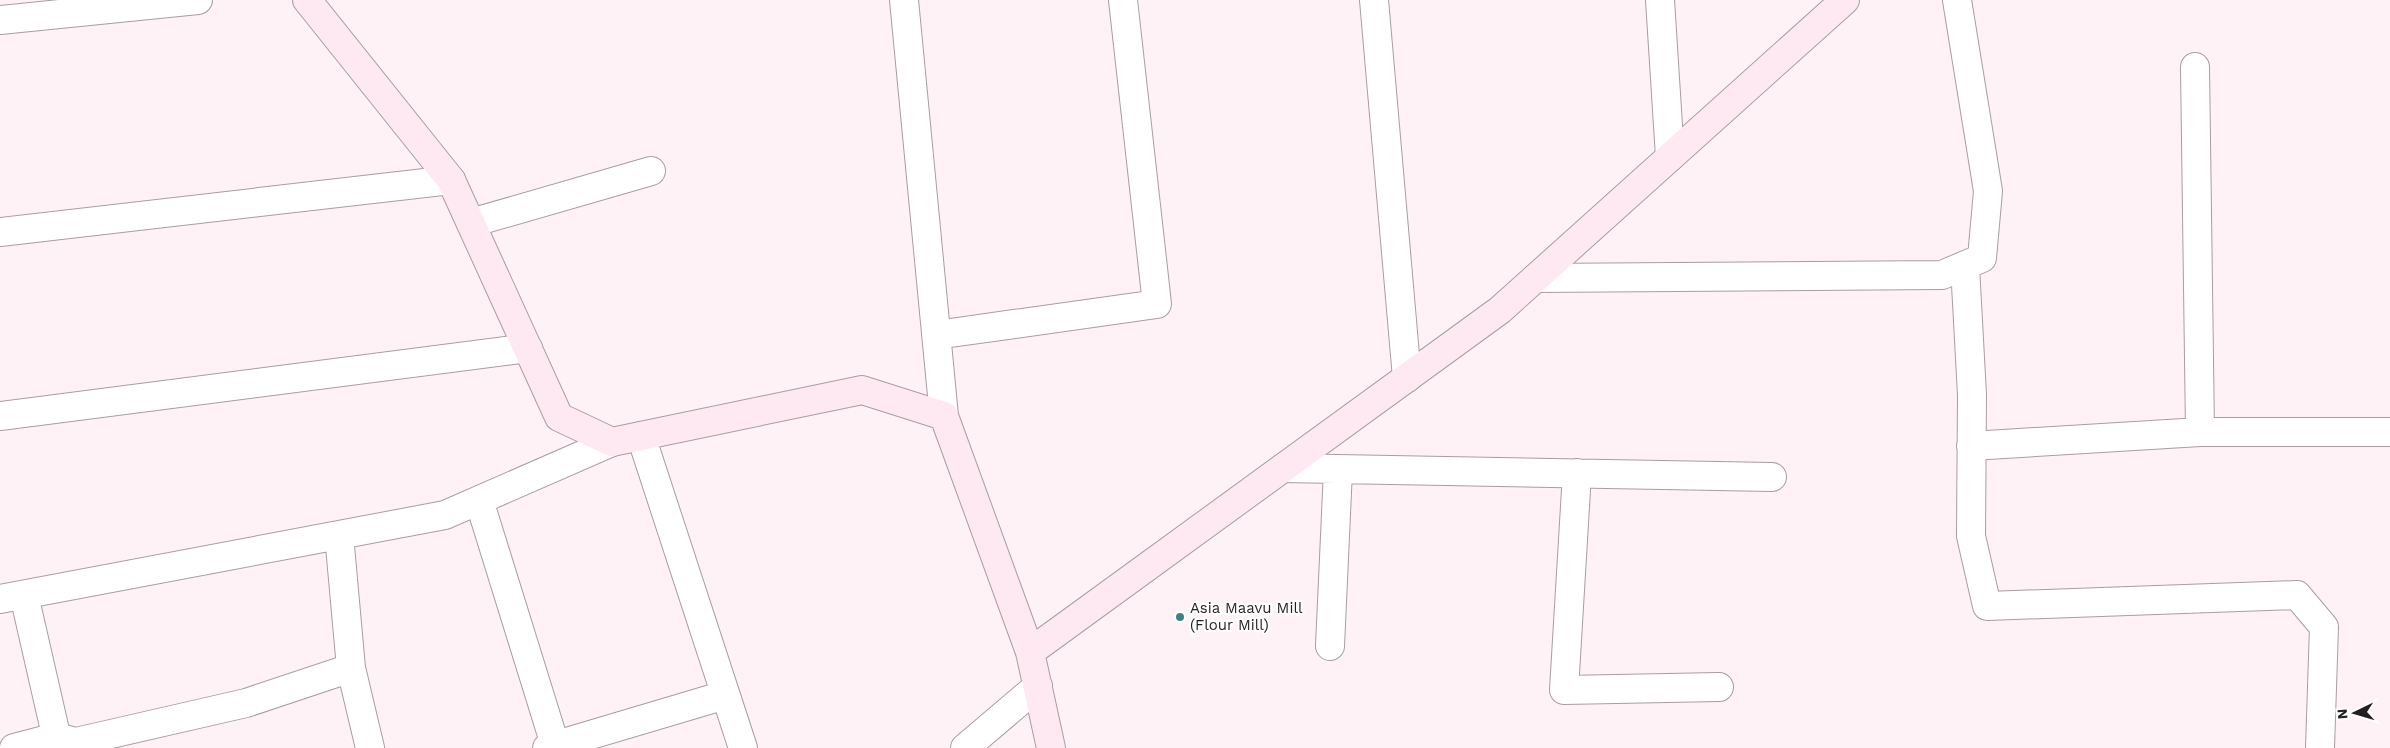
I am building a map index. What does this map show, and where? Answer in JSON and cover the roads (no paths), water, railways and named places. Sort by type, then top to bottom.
[{"type":"street","points":[[0,20],[198,0]]},
{"type":"street","points":[[306,0],[451,180],[559,417],[612,442]]},
{"type":"street","points":[[904,0],[944,416],[1030,652],[1052,748]]},
{"type":"street","points":[[936,335],[1157,304],[1123,0]]},
{"type":"street","points":[[1374,0],[1407,378]]},
{"type":"street","points":[[1660,0],[1670,157]]},
{"type":"street","points":[[1030,652],[1500,310],[1845,0]]},
{"type":"street","points":[[1536,278],[1942,275],[1982,258],[1988,191],[1957,0]]},
{"type":"street","points":[[2195,67],[2200,432]]},
{"type":"street","points":[[471,223],[651,171]]},
{"type":"street","points":[[0,232],[451,180]]},
{"type":"street","points":[[1965,266],[1972,394],[1971,536],[1987,606],[2297,595],[2324,627],[2320,748]]},
{"type":"street","points":[[0,416],[528,348]]},
{"type":"street","points":[[57,743],[12,597],[445,515],[612,442],[862,390],[944,416]]},
{"type":"street","points":[[1971,446],[2200,432],[2390,432]]},
{"type":"street","points":[[641,436],[743,748]]},
{"type":"street","points":[[1283,468],[1772,476]]},
{"type":"street","points":[[1330,646],[1338,470]]},
{"type":"street","points":[[1577,473],[1564,690],[1719,688]]},
{"type":"street","points":[[478,500],[553,747],[726,695]]},
{"type":"street","points":[[339,535],[351,668],[370,748]]},
{"type":"street","points":[[14,748],[76,742],[246,703],[351,668]]},
{"type":"street","points":[[965,748],[1038,686]]},
{"type":"place","name":"Asia Maavu Mill (Flour Mill)","points":[[1180,617]]}]
